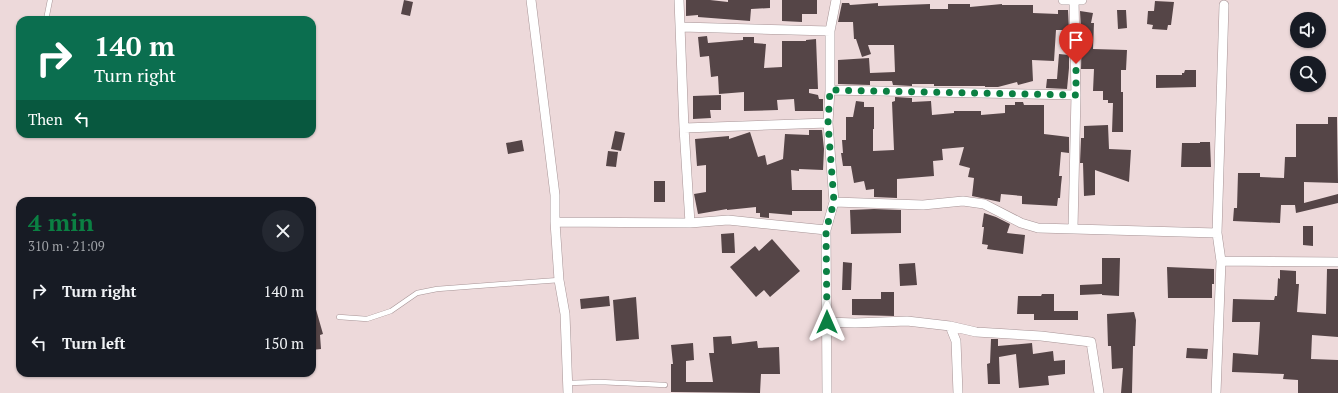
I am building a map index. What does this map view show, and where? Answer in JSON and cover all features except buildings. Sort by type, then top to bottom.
[{"type":"street","points":[[531,0],[555,195],[555,222],[559,280],[565,314],[568,393]]},
{"type":"street","points":[[679,0],[684,128],[690,223]]},
{"type":"street","points":[[827,393],[826,230],[834,202],[828,123],[830,90],[830,31],[836,0]]},
{"type":"street","points":[[1063,0],[1082,0]]},
{"type":"street","points":[[1073,228],[1076,95],[1074,0]]},
{"type":"street","points":[[1216,393],[1221,261],[1217,232],[1224,5]]},
{"type":"street","points":[[681,27],[830,31]]},
{"type":"street","points":[[830,90],[1076,95]]},
{"type":"street","points":[[684,128],[828,123]]},
{"type":"street","points":[[834,202],[923,205],[963,202],[977,203],[984,204],[1021,223],[1038,228],[1217,232]]},
{"type":"street","points":[[555,222],[690,223],[728,220],[826,230]]},
{"type":"street","points":[[1221,261],[1338,262]]},
{"type":"street","points":[[827,322],[855,323],[907,321],[950,326],[976,332],[1041,336],[1091,342],[1099,393]]},
{"type":"street","points":[[950,326],[956,341],[958,393]]},
{"type":"lane","points":[[47,16],[50,0]]},
{"type":"lane","points":[[339,317],[367,319],[391,311],[417,293],[437,289],[559,280]]},
{"type":"lane","points":[[568,383],[665,385]]},
{"type":"route","points":[[827,322],[826,230],[834,202],[828,123],[830,90],[1076,95],[1076,64]]}]
